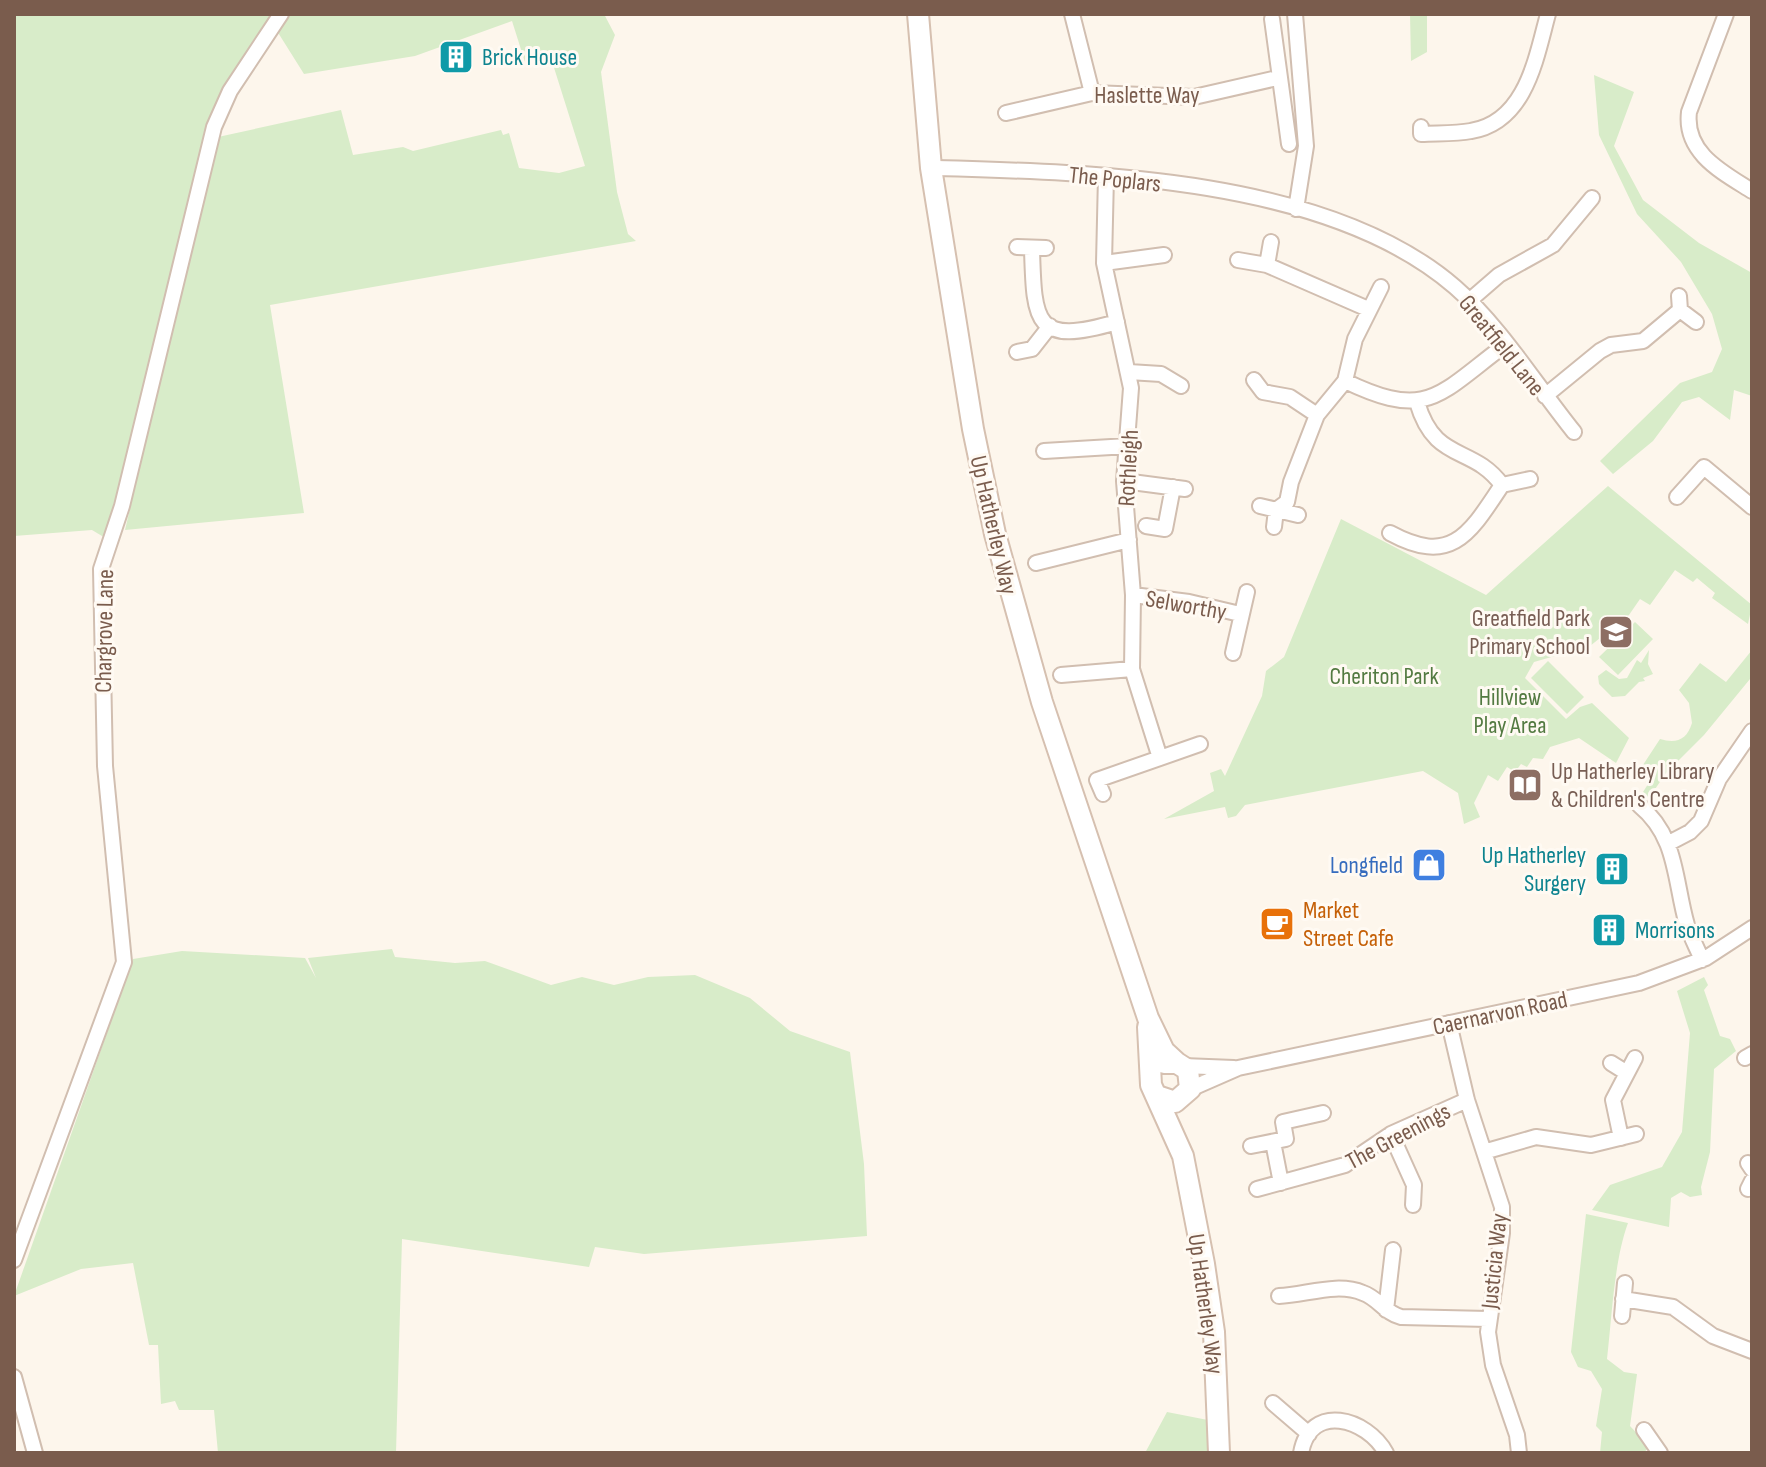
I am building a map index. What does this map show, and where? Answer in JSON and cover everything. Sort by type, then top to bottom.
[{"type":"street","name":"Chargrove Lane","points":[[14,1260],[124,962],[126,947],[105,766],[101,569],[122,506],[214,127],[230,91],[281,14]]},
{"type":"street","name":"Up Hatherley Way","points":[[918,14],[931,168],[973,429],[995,534],[1029,664],[1148,1018],[1164,1051],[1180,1064]]},
{"type":"street","points":[[1072,14],[1092,93]]},
{"type":"street","points":[[1295,14],[1306,146],[1296,209]]},
{"type":"street","points":[[1421,127],[1421,134],[1472,131],[1507,111],[1527,84],[1548,14]]},
{"type":"street","points":[[1726,14],[1689,112],[1688,128],[1693,144],[1703,157],[1752,191]]},
{"type":"street","points":[[1272,19],[1277,78],[1289,144]]},
{"type":"street","name":"Haslette Way","points":[[1013,115],[1092,93],[1194,97],[1277,78]]},
{"type":"street","name":"The Poplars","points":[[931,168],[1106,176],[1230,194],[1296,209]]},
{"type":"street","name":"Rothleigh","points":[[1106,176],[1104,263],[1129,372],[1124,481],[1133,595],[1132,669],[1160,758]]},
{"type":"street","points":[[1469,301],[1499,275],[1553,245],[1578,226],[1592,198]]},
{"type":"street","name":"Greatfield Lane","points":[[1296,209],[1359,229],[1398,248],[1436,272],[1469,301],[1574,432]]},
{"type":"street","points":[[1267,265],[1271,242]]},
{"type":"street","points":[[1032,248],[1034,306],[1040,319],[1050,326],[1076,334],[1117,322]]},
{"type":"street","points":[[1104,263],[1164,255]]},
{"type":"street","points":[[1238,260],[1267,265],[1368,309]]},
{"type":"street","points":[[1274,527],[1317,415],[1345,381],[1355,339],[1381,287]]},
{"type":"street","points":[[1545,396],[1600,351],[1611,345],[1643,341],[1679,303],[1696,322]]},
{"type":"street","points":[[1017,352],[1032,349],[1050,326]]},
{"type":"street","points":[[1345,381],[1374,395],[1417,402],[1435,396],[1505,345]]},
{"type":"street","points":[[1129,372],[1161,374],[1181,386]]},
{"type":"street","points":[[1259,392],[1290,397],[1317,415]]},
{"type":"street","points":[[1417,402],[1423,422],[1434,439],[1490,471],[1502,485]]},
{"type":"street","points":[[1044,451],[1060,456],[1128,446]]},
{"type":"street","points":[[1677,497],[1704,467],[1752,507]]},
{"type":"street","points":[[1390,533],[1413,545],[1450,551],[1478,523],[1502,485],[1530,479]]},
{"type":"street","points":[[1124,481],[1179,488],[1165,529],[1146,526]]},
{"type":"street","points":[[1260,506],[1282,506]]},
{"type":"street","points":[[1036,563],[1129,540]]},
{"type":"street","name":"Selworthy","points":[[1233,653],[1247,592]]},
{"type":"street","name":"Selworthy","points":[[1133,595],[1189,602],[1240,614]]},
{"type":"street","points":[[1061,675],[1132,669]]},
{"type":"street","points":[[1669,843],[1690,832],[1701,821],[1719,779],[1752,731]]},
{"type":"street","points":[[1103,794],[1097,780],[1200,744]]},
{"type":"street","points":[[1639,805],[1653,817],[1669,843],[1687,924],[1702,960]]},
{"type":"street","name":"Caernarvon Road","points":[[1188,1093],[1238,1068],[1639,983],[1702,960],[1752,928]]},
{"type":"street","name":"Up Hatherley Way","points":[[1148,1018],[1154,1087],[1183,1156],[1214,1332],[1219,1453]]},
{"type":"street","name":"Justicia Way","points":[[1449,1023],[1467,1100],[1487,1151],[1503,1224],[1488,1319],[1493,1365],[1517,1435],[1519,1453]]},
{"type":"street","points":[[1487,1151],[1536,1137],[1591,1145],[1628,1136],[1613,1100],[1635,1058]]},
{"type":"street","points":[[1611,1063],[1627,1073]]},
{"type":"street","points":[[1162,1064],[1180,1064],[1189,1073],[1188,1093],[1171,1103],[1154,1087],[1162,1064]]},
{"type":"street","name":"Caernarvon Road","points":[[1180,1064],[1238,1068]]},
{"type":"street","name":"Up Hatherley Way","points":[[1183,1156],[1188,1093]]},
{"type":"street","name":"The Greenings","points":[[1257,1189],[1345,1165],[1391,1134],[1467,1100]]},
{"type":"street","points":[[1251,1146],[1286,1139],[1283,1122],[1323,1113]]},
{"type":"street","points":[[1391,1134],[1421,1183],[1413,1205]]},
{"type":"street","points":[[1273,1142],[1281,1183]]},
{"type":"street","points":[[1386,1310],[1393,1250]]},
{"type":"street","points":[[1622,1316],[1625,1283]]},
{"type":"street","points":[[1279,1296],[1300,1300],[1355,1290],[1372,1297],[1386,1310],[1406,1318],[1488,1319]]},
{"type":"street","points":[[1623,1299],[1673,1307],[1713,1336],[1752,1351]]},
{"type":"street","points":[[14,1377],[35,1453]]},
{"type":"street","points":[[1273,1403],[1309,1434]]},
{"type":"street","points":[[1301,1453],[1309,1434],[1324,1424],[1348,1421],[1371,1432],[1386,1453]]},
{"type":"street","points":[[1644,1430],[1660,1453]]},
{"type":"green space","points":[[14,14],[274,14],[223,87],[205,134],[107,539],[92,530],[14,536]]},
{"type":"green space","points":[[289,14],[604,14],[615,35],[601,72],[617,192],[628,234],[636,241],[270,305],[304,513],[125,530],[218,137],[341,110],[353,155],[403,147],[413,151],[501,130],[503,135],[509,133],[519,168],[559,173],[585,166],[550,55],[525,62],[512,21],[415,56],[304,74],[277,31]]},
{"type":"green space","points":[[1410,14],[1427,14],[1427,52],[1411,61]]},
{"type":"green space","points":[[1594,75],[1634,92],[1614,146],[1643,200],[1699,243],[1752,273],[1752,396],[1734,390],[1730,420],[1699,397],[1682,402],[1653,441],[1613,474],[1600,461],[1680,383],[1712,372],[1722,349],[1712,314],[1681,262],[1637,214],[1599,135]]},
{"type":"green space","name":"Cheriton Park","points":[[1608,486],[1752,605],[1748,624],[1712,598],[1715,593],[1697,578],[1693,582],[1675,570],[1650,605],[1640,599],[1629,615],[1590,646],[1534,662],[1525,678],[1566,719],[1580,707],[1592,703],[1629,738],[1616,763],[1579,738],[1550,747],[1543,759],[1533,758],[1527,767],[1521,764],[1515,772],[1507,767],[1498,781],[1488,775],[1474,803],[1480,817],[1464,824],[1458,793],[1423,771],[1245,805],[1236,816],[1228,818],[1225,807],[1164,819],[1214,791],[1210,773],[1221,769],[1225,776],[1262,696],[1266,671],[1284,657],[1341,519],[1486,595]]},
{"type":"green space","points":[[1635,622],[1653,639],[1618,675],[1599,657]]},
{"type":"green space","points":[[1649,650],[1648,664],[1653,674],[1643,678],[1645,681],[1639,682],[1625,696],[1612,697],[1599,684],[1598,676],[1606,670],[1619,679],[1627,678],[1637,660],[1641,663]]},
{"type":"green space","points":[[1752,650],[1750,679],[1704,735],[1666,773],[1649,798],[1643,792],[1650,781],[1641,768],[1660,739],[1680,739],[1692,723],[1689,703],[1679,690],[1700,663],[1726,682]]},
{"type":"green space","points":[[1548,661],[1584,697],[1567,714],[1531,678]]},
{"type":"green space","points":[[392,949],[395,957],[455,963],[485,961],[551,985],[582,977],[614,985],[648,977],[695,975],[750,998],[790,1031],[850,1052],[864,1164],[867,1236],[644,1254],[595,1247],[589,1267],[402,1239],[396,1453],[218,1453],[214,1410],[179,1410],[175,1401],[161,1404],[158,1345],[149,1345],[133,1263],[81,1269],[14,1296],[133,959],[182,951],[305,958],[316,978],[308,958]]},
{"type":"green space","points":[[1704,977],[1708,985],[1704,990],[1720,1036],[1730,1039],[1736,1051],[1714,1069],[1710,1152],[1701,1187],[1702,1195],[1690,1197],[1681,1192],[1671,1198],[1669,1227],[1592,1210],[1610,1185],[1662,1167],[1682,1132],[1690,1033],[1677,991]]},
{"type":"green space","points":[[1586,1214],[1628,1223],[1617,1271],[1607,1359],[1624,1372],[1637,1374],[1630,1426],[1649,1446],[1644,1453],[1600,1453],[1602,1432],[1596,1426],[1602,1389],[1591,1371],[1578,1367],[1571,1352]]},
{"type":"green space","points":[[1167,1412],[1218,1422],[1219,1453],[1145,1453]]},
{"type":"place","name":"Brick House","points":[[456,57]]},
{"type":"place","name":"Greatfield Park Primary School","points":[[1616,632]]},
{"type":"place","name":"Up Hatherley Library & Children's Centre","points":[[1525,785]]},
{"type":"place","name":"Longfield","points":[[1429,865]]},
{"type":"place","name":"Up Hatherley Surgery","points":[[1612,869]]},
{"type":"place","name":"Market Street Cafe","points":[[1277,924]]},
{"type":"place","name":"Morrisons","points":[[1609,930]]},
{"type":"park label","name":"Hillview Play Area","points":[[1510,711]]}]
